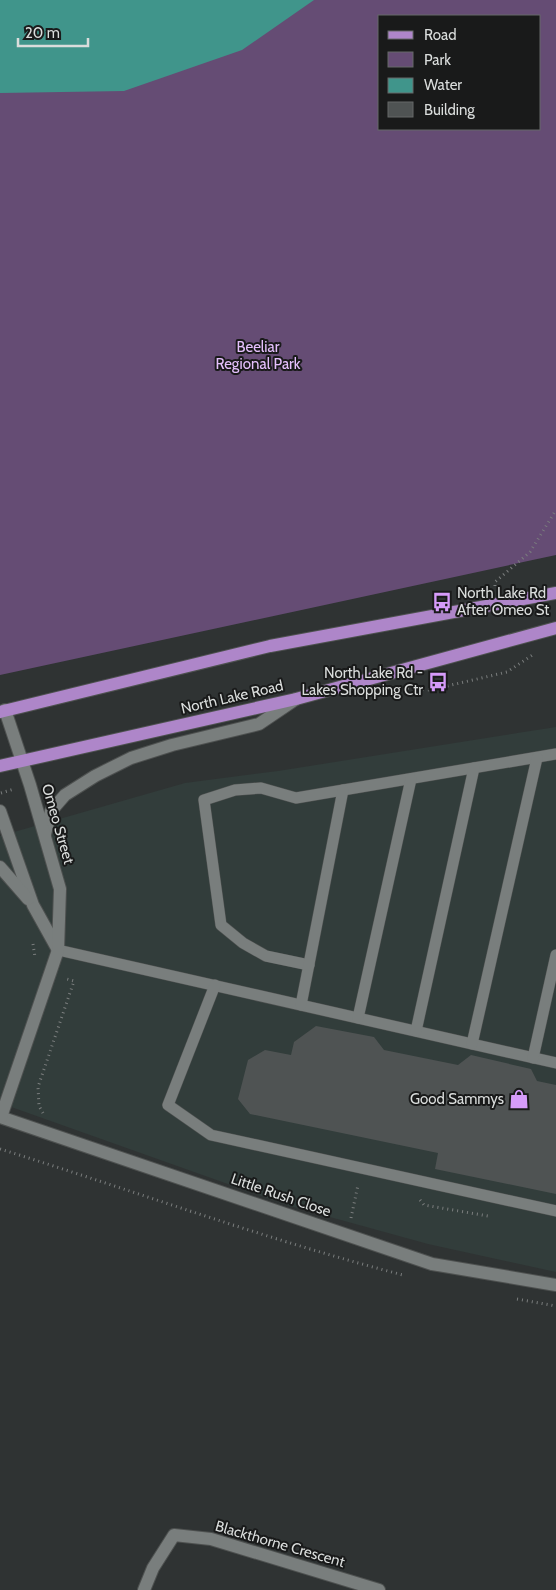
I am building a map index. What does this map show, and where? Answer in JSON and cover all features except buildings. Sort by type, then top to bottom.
[{"type":"main road","points":[[3,711],[270,646],[556,593]]},
{"type":"main road","name":"North Lake Road","points":[[0,766],[296,699],[556,628]]},
{"type":"street","points":[[45,837],[51,811],[65,795],[95,776],[131,758],[172,745],[259,724],[296,699]]},
{"type":"street","name":"Omeo Street","points":[[1,1117],[58,950],[60,889],[22,760],[3,711]]},
{"type":"street","points":[[0,811],[33,905],[58,950]]},
{"type":"street","points":[[0,867],[33,905]]},
{"type":"street","name":"Little Rush Close","points":[[1,1117],[432,1264],[556,1285]]},
{"type":"street","name":"Blackthorne Crescent","points":[[144,1590],[153,1568],[174,1535],[211,1539],[379,1590]]},
{"type":"lane","points":[[309,965],[266,956],[243,943],[221,925],[204,800],[235,790],[261,788],[296,798],[556,754]]},
{"type":"lane","points":[[472,1044],[537,758]]},
{"type":"lane","points":[[416,1031],[474,768]]},
{"type":"lane","points":[[358,1018],[411,779]]},
{"type":"lane","points":[[301,1005],[343,790]]},
{"type":"lane","points":[[58,950],[556,1063]]},
{"type":"lane","points":[[533,1058],[556,955]]},
{"type":"lane","points":[[215,985],[168,1105],[212,1135],[556,1211]]},
{"type":"path","points":[[496,592],[495,582],[530,552],[556,510]]},
{"type":"path","points":[[0,1149],[259,1234],[349,1262],[405,1276]]},
{"type":"path","points":[[516,1298],[556,1306]]},
{"type":"shaded area","points":[[556,727],[556,1272],[428,1244],[290,1206],[0,1103],[0,836],[185,783],[278,771]]},
{"type":"green space","name":"Beeliar Regional Park","points":[[0,0],[556,0],[556,555],[0,675]]},
{"type":"water","points":[[0,0],[314,0],[242,50],[124,91],[0,93]]},
{"type":"place","name":"North Lake Rd After Omeo St","points":[[442,602]]},
{"type":"place","name":"North Lake Rd - Lakes Shopping Ctr","points":[[438,682]]},
{"type":"place","name":"Good Sammys","points":[[519,1099]]}]
